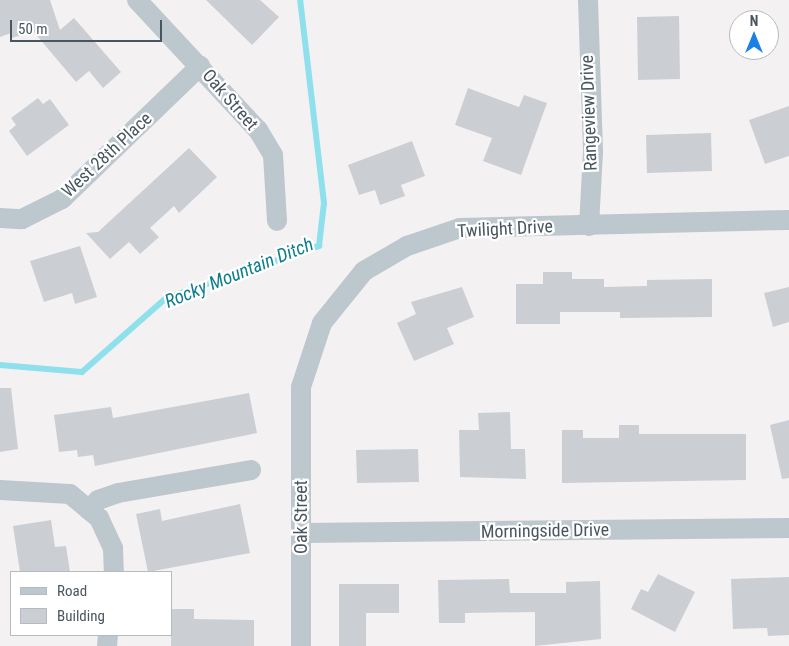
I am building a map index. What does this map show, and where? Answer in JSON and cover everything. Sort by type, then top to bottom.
[{"type":"street","name":"Oak Street","points":[[137,0],[258,130],[273,155],[277,222]]},
{"type":"street","name":"Rangeview Drive","points":[[588,0],[593,152],[589,226]]},
{"type":"street","name":"West 28th Place","points":[[0,218],[22,219],[62,199],[200,66]]},
{"type":"street","name":"Twilight Drive","points":[[301,387],[312,344],[341,295],[364,271],[406,246],[460,228],[789,220]]},
{"type":"street","name":"Oak Street","points":[[301,387],[301,646]]},
{"type":"street","points":[[89,510],[112,494],[251,470]]},
{"type":"street","points":[[0,490],[70,494],[98,518],[113,548],[114,571]]},
{"type":"street","name":"Morningside Drive","points":[[302,533],[789,528]]},
{"type":"building","points":[[0,0],[50,0],[60,30],[74,18],[121,72],[103,88],[89,71],[76,82],[33,31],[12,38],[11,33],[0,37]]},
{"type":"building","points":[[206,0],[260,0],[279,17],[252,45]]},
{"type":"building","points":[[679,16],[680,79],[638,80],[637,17]]},
{"type":"building","points":[[468,88],[519,107],[524,95],[547,103],[521,175],[483,161],[492,138],[455,125]]},
{"type":"building","points":[[38,98],[43,104],[50,99],[69,125],[27,156],[9,131],[16,125],[11,118]]},
{"type":"building","points":[[789,106],[789,156],[765,164],[749,120]]},
{"type":"building","points":[[711,133],[712,171],[647,173],[646,135]]},
{"type":"building","points":[[412,141],[425,176],[401,185],[405,196],[380,205],[375,190],[359,195],[348,165]]},
{"type":"building","points":[[189,148],[217,177],[179,213],[174,206],[150,228],[159,237],[140,254],[129,242],[110,259],[86,233],[98,232]]},
{"type":"building","points":[[80,246],[97,297],[75,304],[72,293],[44,302],[30,261]]},
{"type":"building","points":[[543,272],[572,272],[572,279],[604,279],[604,287],[647,286],[647,280],[712,279],[712,317],[620,318],[620,312],[560,312],[560,324],[516,324],[516,284],[543,284]]},
{"type":"building","points":[[462,287],[474,317],[447,328],[454,344],[414,361],[397,323],[416,314],[411,302]]},
{"type":"building","points":[[789,287],[789,322],[773,327],[764,293]]},
{"type":"building","points":[[0,388],[11,388],[18,449],[0,452]]},
{"type":"building","points":[[249,393],[257,433],[95,466],[93,455],[78,457],[77,450],[59,452],[54,415],[111,407],[113,418]]},
{"type":"building","points":[[510,412],[511,449],[525,449],[526,479],[460,477],[459,430],[479,430],[478,413]]},
{"type":"building","points":[[789,420],[789,478],[782,479],[770,425]]},
{"type":"building","points":[[619,425],[639,425],[639,434],[746,434],[746,480],[562,483],[562,430],[583,430],[583,438],[619,438]]},
{"type":"building","points":[[418,449],[419,482],[357,483],[356,450]]},
{"type":"building","points":[[240,504],[250,553],[148,571],[136,514],[160,509],[162,521]]},
{"type":"building","points":[[51,520],[55,547],[66,546],[70,571],[20,571],[13,526]]},
{"type":"building","points":[[658,574],[695,592],[675,632],[631,609],[641,589],[648,592]]},
{"type":"building","points":[[789,577],[789,635],[768,636],[767,628],[733,629],[731,579]]},
{"type":"building","points":[[509,579],[510,593],[566,593],[566,582],[600,581],[601,639],[535,646],[535,612],[465,613],[465,623],[439,623],[438,580]]},
{"type":"building","points":[[339,584],[399,584],[399,613],[366,613],[366,646],[339,646]]},
{"type":"building","points":[[172,609],[194,609],[194,619],[254,620],[254,646],[171,646]]},
{"type":"waterway","name":"Rocky Mountain Ditch","points":[[0,365],[82,372],[166,298],[319,246],[324,203],[300,0]]}]
